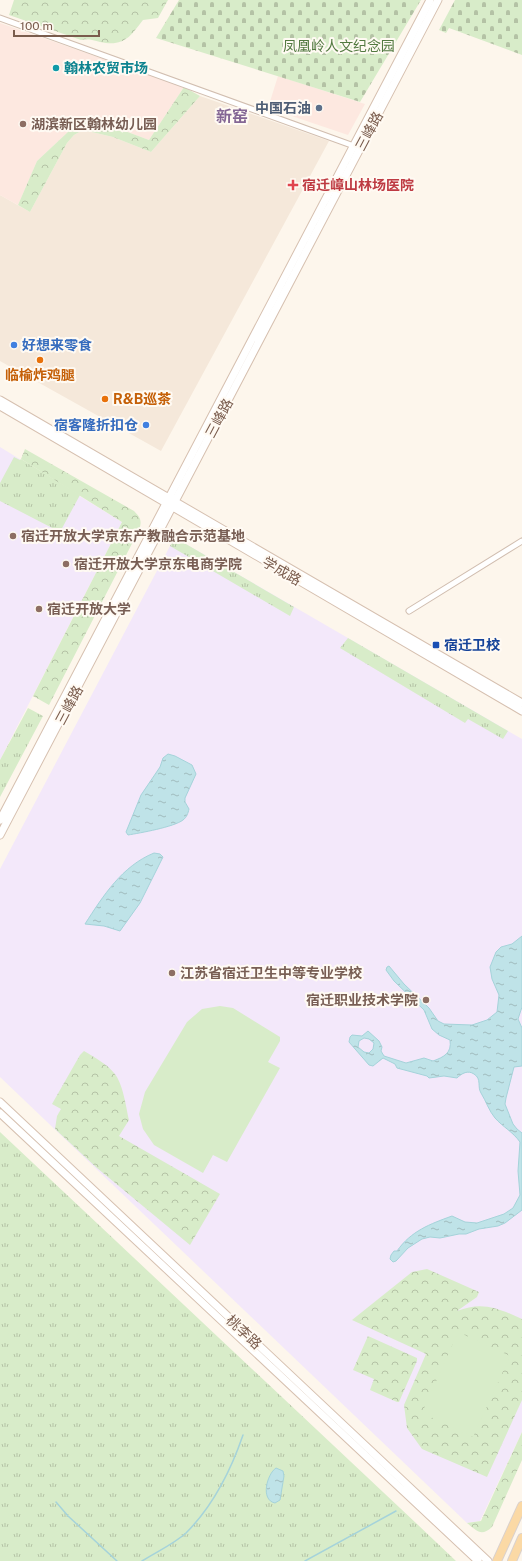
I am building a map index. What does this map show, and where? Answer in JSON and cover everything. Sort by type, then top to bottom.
[{"type":"main road","name":"三峰路","points":[[0,835],[430,0]]},
{"type":"main road","name":"三峰路","points":[[0,820],[438,0]]},
{"type":"main road","name":"学成路","points":[[0,400],[170,503],[522,711]]},
{"type":"main road","name":"学成路","points":[[0,406],[522,703]]},
{"type":"main road","name":"桃李路","points":[[0,1102],[488,1561]]},
{"type":"main road","name":"桃李路","points":[[0,1113],[478,1561]]},
{"type":"main road","points":[[497,1561],[522,1506]]},
{"type":"main road","points":[[512,1561],[522,1538]]},
{"type":"street","points":[[0,18],[354,146]]},
{"type":"street","points":[[409,611],[522,541]]},
{"type":"shaded area","points":[[0,23],[184,87],[149,140],[85,116],[37,161],[18,205],[0,195]]},
{"type":"shaded area","points":[[278,76],[365,104],[348,135],[268,108]]},
{"type":"shaded area","points":[[200,96],[329,141],[161,451],[0,361],[0,195],[30,212],[67,143],[74,135],[83,130],[113,137],[151,152]]},
{"type":"shaded area","name":"宿迁开放大学","points":[[0,447],[122,522],[0,760]]},
{"type":"shaded area","points":[[179,540],[522,739],[522,1432],[480,1521],[467,1523],[0,1077],[0,869],[170,546],[173,541]]},
{"type":"green space","points":[[14,0],[168,0],[158,18],[143,20],[130,36],[121,42],[108,43],[88,39],[81,40],[9,15]]},
{"type":"green space","name":"凤凰岭人文纪念园","points":[[179,0],[421,0],[360,102],[156,38]]},
{"type":"green space","points":[[455,0],[522,0],[522,55],[449,28],[446,33],[439,30]]},
{"type":"green space","points":[[184,87],[200,96],[151,152],[113,137],[83,130],[74,135],[67,143],[30,212],[18,205],[37,161],[85,116],[149,140]]},
{"type":"green space","points":[[25,449],[134,511],[141,522],[139,530],[49,705],[33,696],[122,522],[21,459]]},
{"type":"green space","points":[[14,457],[20,460],[21,459],[80,495],[60,532],[0,501],[0,483]]},
{"type":"green space","points":[[179,540],[294,607],[290,616],[170,546],[173,541]]},
{"type":"green space","points":[[348,638],[508,731],[503,739],[468,719],[465,723],[340,648]]},
{"type":"green space","points":[[28,708],[43,716],[0,797],[0,760]]},
{"type":"green space","points":[[220,1006],[233,1008],[280,1037],[280,1041],[268,1062],[280,1068],[227,1162],[213,1155],[203,1173],[154,1145],[143,1129],[139,1114],[145,1092],[187,1022],[202,1009]]},
{"type":"green space","points":[[84,1051],[108,1067],[120,1083],[129,1120],[119,1136],[220,1194],[190,1245],[97,1168],[55,1129],[57,1116],[61,1109],[52,1104],[80,1055]]},
{"type":"green space","points":[[0,1132],[417,1524],[456,1561],[0,1561]]},
{"type":"green space","points":[[427,1269],[479,1292],[477,1297],[457,1311],[474,1306],[482,1306],[497,1309],[522,1319],[522,1400],[487,1477],[422,1449],[407,1428],[404,1405],[426,1354],[352,1320],[412,1272]]},
{"type":"green space","points":[[458,1332],[510,1356],[473,1437],[422,1413]]},
{"type":"green space","points":[[368,1336],[417,1358],[399,1402],[370,1390],[374,1379],[353,1370]]},
{"type":"green space","points":[[522,1432],[522,1460],[492,1527],[485,1532],[479,1532],[467,1523],[481,1521]]},
{"type":"water","points":[[168,754],[192,765],[196,774],[185,798],[185,802],[189,809],[187,815],[179,823],[128,835],[126,832],[141,795],[160,767],[163,758]]},
{"type":"water","points":[[154,853],[160,854],[163,857],[140,903],[120,931],[104,926],[85,924],[114,883],[132,866]]},
{"type":"water","points":[[522,936],[522,1007],[518,1019],[522,1028],[522,1066],[514,1067],[505,1104],[513,1124],[522,1133],[522,1210],[505,1223],[498,1226],[479,1229],[466,1234],[422,1239],[408,1248],[396,1261],[393,1262],[390,1259],[394,1251],[397,1251],[408,1238],[429,1225],[452,1216],[465,1222],[477,1223],[504,1214],[513,1208],[520,1195],[518,1171],[520,1142],[493,1115],[480,1091],[478,1078],[474,1074],[470,1072],[465,1073],[457,1078],[444,1076],[429,1078],[427,1076],[397,1068],[395,1064],[383,1058],[373,1066],[369,1065],[349,1042],[350,1037],[352,1035],[362,1036],[368,1031],[379,1041],[382,1047],[381,1051],[384,1056],[406,1063],[424,1058],[433,1061],[441,1058],[450,1048],[450,1040],[439,1035],[432,1029],[424,1010],[394,981],[386,970],[387,967],[389,966],[404,984],[429,1008],[438,1021],[444,1024],[472,1025],[487,1020],[497,1012],[499,995],[492,979],[490,967],[496,952],[501,947],[512,944]],"holes":[[[364,1038],[369,1039],[374,1043],[373,1049],[369,1053],[364,1052],[358,1047],[359,1041]]]},
{"type":"water","points":[[276,1468],[283,1471],[284,1476],[280,1500],[275,1503],[270,1501],[266,1492],[266,1487],[270,1476]]},
{"type":"waterway","points":[[142,1561],[176,1541],[186,1533],[205,1511],[227,1474],[243,1435]]},
{"type":"waterway","points":[[56,1502],[68,1516],[117,1561]]},
{"type":"waterway","points":[[305,1561],[396,1511]]},
{"type":"place","name":"翰林农贸市场","points":[[56,68]]},
{"type":"place","name":"中国石油","points":[[319,108]]},
{"type":"place","name":"湖滨新区翰林幼儿园","points":[[23,124]]},
{"type":"place","name":"宿迁嶂山林场医院","points":[[293,185]]},
{"type":"place","name":"好想来零食","points":[[14,345]]},
{"type":"place","name":"临榆炸鸡腿","points":[[40,360]]},
{"type":"place","name":"R&B巡茶","points":[[105,399]]},
{"type":"place","name":"宿客隆折扣仓","points":[[146,425]]},
{"type":"place","name":"宿迁开放大学京东产教融合示范基地","points":[[13,536]]},
{"type":"place","name":"宿迁开放大学京东电商学院","points":[[66,564]]},
{"type":"place","name":"宿迁开放大学","points":[[39,609]]},
{"type":"place","name":"宿迁卫校","points":[[436,645]]},
{"type":"place","name":"江苏省宿迁卫生中等专业学校","points":[[172,973]]},
{"type":"place","name":"宿迁职业技术学院","points":[[426,1000]]},
{"type":"district","name":"新窑","points":[[232,116]]}]
